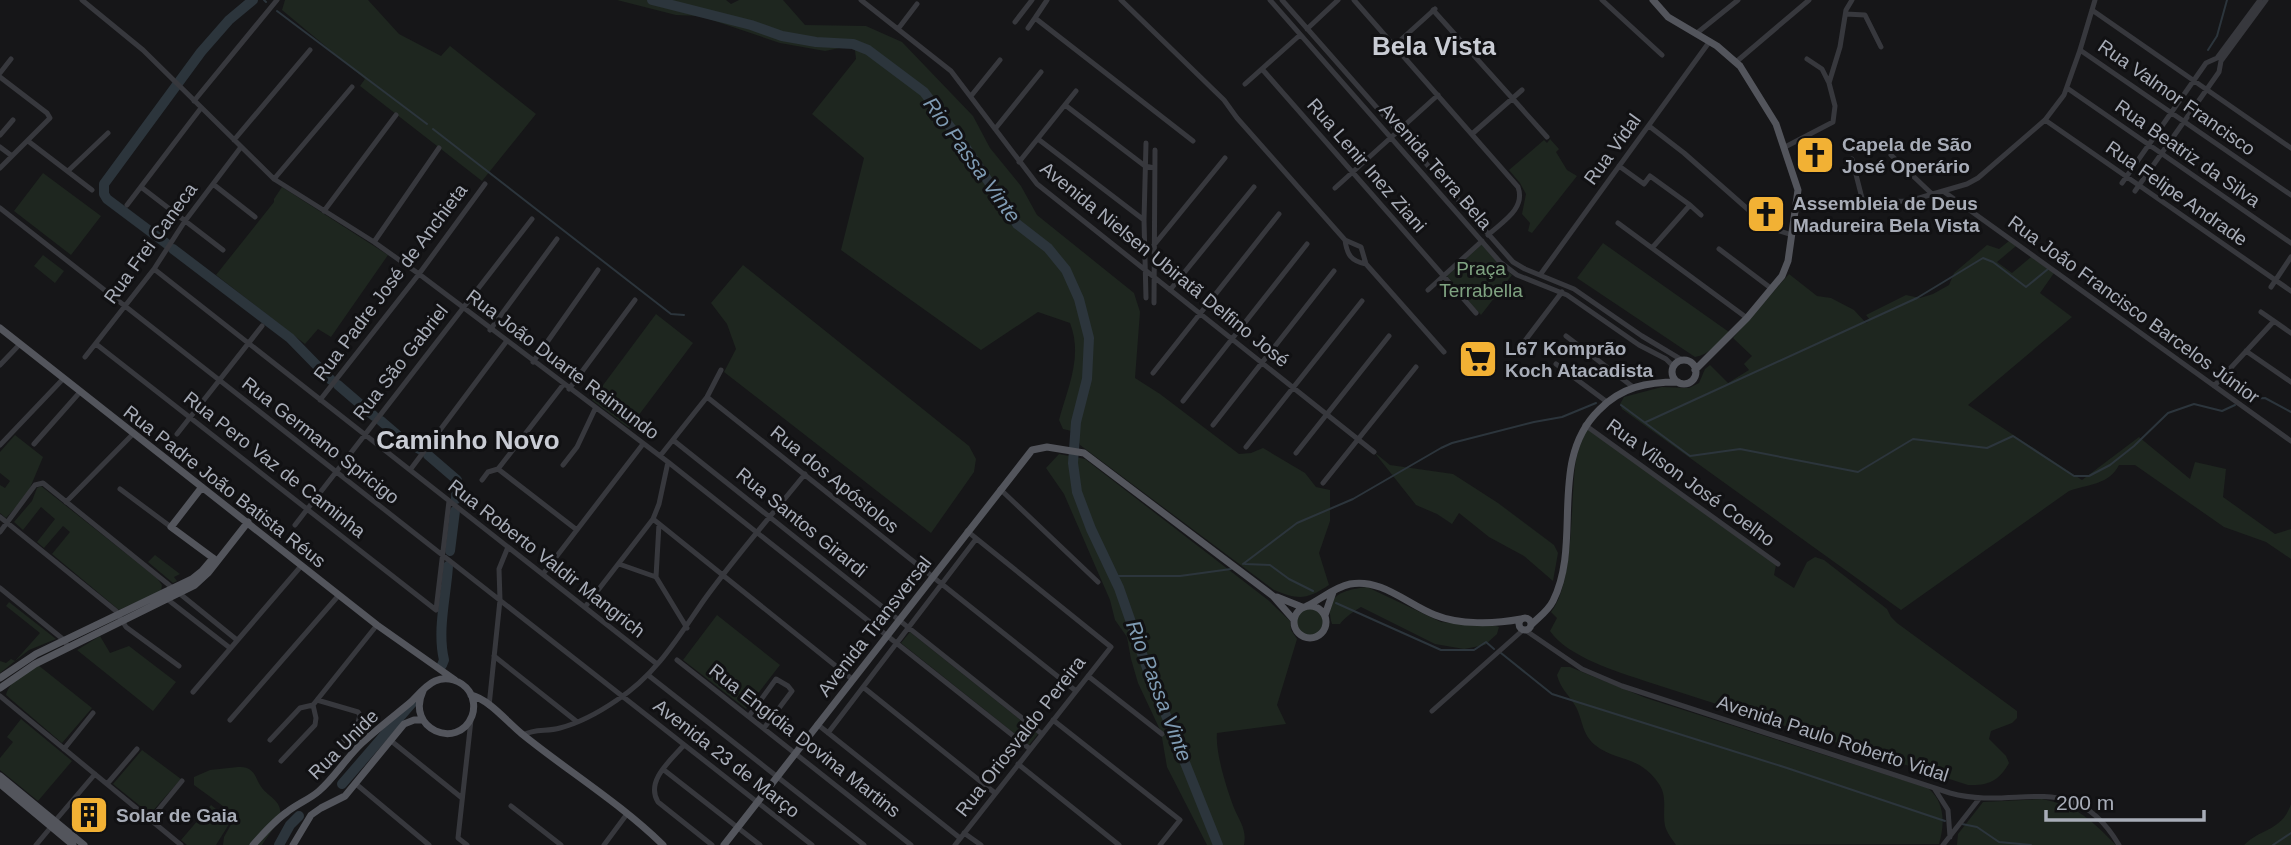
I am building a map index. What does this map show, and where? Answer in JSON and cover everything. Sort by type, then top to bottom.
[{"type":"main road","points":[[1293,620],[1305,607],[1334,591],[1351,584],[1366,583],[1391,592],[1437,616],[1524,625],[1543,614],[1553,602],[1562,572],[1570,468],[1585,425],[1607,402],[1633,387],[1658,382],[1690,382],[1695,377],[1695,370],[1747,318],[1772,289],[1787,266],[1798,190],[1773,119],[1736,62],[1710,41],[1676,23],[1655,1]]},
{"type":"main road","name":"Rua Padre João Batista Réus","points":[[0,328],[377,625],[455,680]]},
{"type":"main road","points":[[1658,382],[1686,361],[1706,358]]},
{"type":"main road","points":[[1686,361],[1695,370]]},
{"type":"main road","points":[[1672,369],[1673,378],[1678,382]]},
{"type":"main road","name":"Avenida Transversal","points":[[724,845],[1032,450],[1041,447],[1084,453],[1273,596]]},
{"type":"main road","points":[[202,487],[172,527],[215,560]]},
{"type":"main road","points":[[0,678],[23,661],[54,650],[200,582],[248,522]]},
{"type":"main road","points":[[119,618],[167,599],[176,591]]},
{"type":"main road","points":[[1273,596],[1293,620],[1300,635],[1310,639],[1316,638],[1324,631],[1325,615],[1334,591]]},
{"type":"main road","points":[[1273,596],[1305,607],[1317,607],[1325,615]]},
{"type":"main road","points":[[0,688],[54,650]]},
{"type":"main road","points":[[434,665],[437,681]]},
{"type":"main road","points":[[471,695],[471,718],[463,728],[440,733],[430,729],[423,720],[419,706],[423,691],[437,681],[455,680],[663,845]]},
{"type":"main road","name":"Rua Unide","points":[[253,845],[270,826],[318,792],[360,744],[423,691]]},
{"type":"main road","points":[[473,705],[487,704]]},
{"type":"main road","points":[[293,845],[311,816],[345,796],[404,724],[423,720]]},
{"type":"main road","points":[[0,776],[73,845]]},
{"type":"main road","points":[[0,784],[84,845]]},
{"type":"main road","points":[[318,792],[317,798],[324,806]]},
{"type":"main road","points":[[300,803],[309,809],[311,816]]},
{"type":"street","name":"Rua João Duarte Raimundo","points":[[82,0],[143,50],[274,179],[374,242],[419,274],[569,390],[668,462],[1030,749]]},
{"type":"street","points":[[194,101],[277,0]]},
{"type":"street","points":[[1015,22],[1032,0]]},
{"type":"street","points":[[1028,28],[1047,0]]},
{"type":"street","points":[[1121,0],[1224,100],[1345,240],[1363,249],[1366,264]]},
{"type":"street","name":"Avenida Terra Bela","points":[[1270,0],[1500,262],[1517,275],[1562,292],[1639,345],[1666,359],[1672,369]]},
{"type":"street","name":"Avenida Terra Bela","points":[[1282,0],[1513,262],[1574,289],[1642,336],[1686,361]]},
{"type":"street","points":[[1307,29],[1338,0]]},
{"type":"street","points":[[1602,0],[1662,55]]},
{"type":"street","points":[[1695,33],[1732,0]]},
{"type":"street","points":[[1695,33],[1738,0]]},
{"type":"street","points":[[1736,62],[1809,0]]},
{"type":"street","points":[[1829,83],[1852,0]]},
{"type":"street","points":[[1798,200],[1818,208],[1864,202],[1909,201],[1967,184],[1978,178],[2045,120],[2067,88],[2095,0]]},
{"type":"street","points":[[2137,188],[2220,70],[2219,59],[2260,0]]},
{"type":"street","points":[[2124,180],[2206,63],[2219,59],[2266,0]]},
{"type":"street","name":"Avenida Nielsen Ubiratã Delfino José","points":[[866,2],[943,63],[1037,184],[1374,453]]},
{"type":"street","points":[[1358,2],[1516,183],[1521,194],[1515,210],[1488,235]]},
{"type":"street","points":[[898,29],[917,4]]},
{"type":"street","points":[[1394,46],[1434,10],[1547,137]]},
{"type":"street","points":[[2092,10],[2291,148]]},
{"type":"street","points":[[1846,15],[1865,15],[1881,47]]},
{"type":"street","points":[[1035,18],[1193,141]]},
{"type":"street","points":[[1245,85],[1300,35]]},
{"type":"street","name":"Rua Vidal","points":[[1540,275],[1710,41]]},
{"type":"street","points":[[234,140],[310,50]]},
{"type":"street","name":"Rua Valmor Francisco","points":[[2080,50],[2291,195]]},
{"type":"street","points":[[0,168],[49,121],[47,113],[0,75],[11,59]]},
{"type":"street","points":[[1785,147],[1833,122],[1835,106],[1829,83],[1822,69],[1807,59]]},
{"type":"street","points":[[971,96],[1000,60]]},
{"type":"street","name":"Rua Lenir Inez Ziani","points":[[1262,69],[1476,313]]},
{"type":"street","points":[[995,129],[1041,72]]},
{"type":"street","points":[[274,179],[352,87]]},
{"type":"street","name":"Rua Beatriz da Silva","points":[[2067,88],[2291,243]]},
{"type":"street","points":[[1472,134],[1522,90]]},
{"type":"street","points":[[1019,162],[1076,91]]},
{"type":"street","points":[[1335,188],[1438,95]]},
{"type":"street","points":[[1065,105],[1145,166],[1154,168]]},
{"type":"street","points":[[127,205],[201,108]]},
{"type":"street","points":[[324,211],[396,115]]},
{"type":"street","points":[[0,135],[13,120]]},
{"type":"street","name":"Rua Felipe Andrade","points":[[2045,120],[2124,180],[2291,291]]},
{"type":"street","points":[[1649,126],[1684,153],[1763,224],[1772,230],[1791,235]]},
{"type":"street","points":[[68,171],[108,133]]},
{"type":"street","points":[[1038,139],[1144,220]]},
{"type":"street","points":[[28,141],[92,190]]},
{"type":"street","points":[[1146,143],[1146,298]]},
{"type":"street","points":[[0,147],[12,156]]},
{"type":"street","name":"Rua Frei Caneca","points":[[85,357],[154,269],[241,147]]},
{"type":"street","points":[[374,242],[439,148]]},
{"type":"street","points":[[1154,303],[1155,150]]},
{"type":"street","points":[[1891,155],[1932,194]]},
{"type":"street","points":[[1153,246],[1225,158]]},
{"type":"street","points":[[1852,159],[1864,202]]},
{"type":"street","points":[[1619,166],[1644,184],[1650,176],[1701,215]]},
{"type":"street","points":[[213,184],[255,217]]},
{"type":"street","name":"Rua Padre José de Anchieta","points":[[320,400],[419,274],[485,184]]},
{"type":"street","points":[[141,187],[223,250]]},
{"type":"street","points":[[1170,290],[1254,187]]},
{"type":"street","name":"Rua João Francisco Barcelos Júnior","points":[[1943,191],[2291,441]]},
{"type":"street","points":[[1652,248],[1690,205]]},
{"type":"street","name":"Rua Germano Spricigo","points":[[0,208],[623,696]]},
{"type":"street","points":[[1153,373],[1279,215]]},
{"type":"street","name":"Rua São Gabriel","points":[[295,525],[532,219]]},
{"type":"street","points":[[1618,223],[1747,318]]},
{"type":"street","points":[[490,330],[557,239]]},
{"type":"street","points":[[1345,240],[1351,259],[1366,264],[1444,352]]},
{"type":"street","points":[[1428,290],[1482,241]]},
{"type":"street","points":[[1183,401],[1307,244]]},
{"type":"street","points":[[1719,249],[1772,289]]},
{"type":"street","points":[[2271,287],[2291,257]]},
{"type":"street","name":"Rua Roberto Valdir Mangrich","points":[[154,269],[657,664]]},
{"type":"street","points":[[533,362],[598,270]]},
{"type":"street","points":[[1213,425],[1334,271]]},
{"type":"street","points":[[1524,342],[1562,292]]},
{"type":"street","points":[[569,390],[635,300]]},
{"type":"street","points":[[1247,447],[1362,301]]},
{"type":"street","points":[[2261,312],[2291,333]]},
{"type":"street","points":[[2214,386],[2274,321]]},
{"type":"street","points":[[177,434],[262,326]]},
{"type":"street","points":[[1296,453],[1389,336]]},
{"type":"street","points":[[1566,336],[1633,387]]},
{"type":"street","points":[[410,470],[506,342]]},
{"type":"street","points":[[0,365],[20,344]]},
{"type":"street","name":"Rua Pero Vaz de Caminha","points":[[96,344],[436,610],[442,555]]},
{"type":"street","points":[[2246,351],[2291,382]]},
{"type":"street","points":[[1556,364],[1607,402]]},
{"type":"street","points":[[1323,484],[1416,367]]},
{"type":"street","points":[[660,456],[707,397],[720,370]]},
{"type":"street","points":[[0,445],[63,379]]},
{"type":"street","points":[[482,480],[488,472],[498,469],[563,385]]},
{"type":"street","points":[[34,444],[80,392]]},
{"type":"street","name":"Rua dos Apóstolos","points":[[707,397],[1076,691]]},
{"type":"street","points":[[564,465],[577,447],[596,409]]},
{"type":"street","name":"Rua Vilson José Coelho","points":[[1585,425],[1778,564]]},
{"type":"street","points":[[66,502],[133,434]]},
{"type":"street","name":"Rua Santos Girardi","points":[[673,440],[1042,734]]},
{"type":"street","points":[[543,574],[643,444]]},
{"type":"street","points":[[585,607],[653,519],[668,462]]},
{"type":"street","points":[[498,469],[578,530]]},
{"type":"street","points":[[523,735],[532,731],[562,728],[623,696],[648,676],[687,628],[723,575],[805,474]]},
{"type":"street","points":[[0,532],[38,483],[49,486],[237,640]]},
{"type":"street","points":[[120,489],[172,527]]},
{"type":"street","points":[[1000,489],[1098,582]]},
{"type":"street","points":[[442,555],[449,501]]},
{"type":"street","points":[[0,517],[179,666]]},
{"type":"street","points":[[653,519],[852,679]]},
{"type":"street","points":[[659,524],[656,577],[687,628]]},
{"type":"street","points":[[828,733],[976,539],[967,531]]},
{"type":"street","name":"Rua Oriosvaldo Pereira","points":[[955,845],[1111,647],[976,539]]},
{"type":"street","points":[[487,704],[500,600],[499,569],[508,547]]},
{"type":"street","points":[[620,564],[656,577]]},
{"type":"street","points":[[193,692],[302,565]]},
{"type":"street","points":[[0,588],[66,644]]},
{"type":"street","points":[[230,720],[339,595]]},
{"type":"street","points":[[167,599],[230,648]]},
{"type":"street","points":[[200,625],[207,616]]},
{"type":"street","points":[[270,740],[300,708],[315,702],[377,625]]},
{"type":"street","points":[[1432,711],[1515,637],[1524,625]]},
{"type":"street","name":"Avenida Paulo Roberto Vidal","points":[[1524,625],[1582,669],[1614,684],[1934,788],[1979,799],[2034,795],[2067,799],[2082,806],[2102,822],[2119,845]]},
{"type":"street","points":[[494,656],[576,721]]},
{"type":"street","name":"Rua Engídia Dovina Martins","points":[[677,660],[911,845]]},
{"type":"street","points":[[648,676],[864,845]]},
{"type":"street","points":[[1088,676],[1162,734]]},
{"type":"street","points":[[749,716],[776,679],[788,686],[792,691],[764,727]]},
{"type":"street","points":[[863,687],[995,793]]},
{"type":"street","points":[[0,696],[181,845]]},
{"type":"street","name":"Avenida 23 de Março","points":[[623,696],[812,845]]},
{"type":"street","points":[[315,702],[358,712],[360,715],[356,730],[341,743]]},
{"type":"street","points":[[281,761],[315,725],[315,702]]},
{"type":"street","points":[[64,749],[93,713]]},
{"type":"street","points":[[454,845],[458,838],[471,718]]},
{"type":"street","points":[[1054,720],[1180,820],[1160,845]]},
{"type":"street","points":[[817,724],[962,835],[981,845]]},
{"type":"street","points":[[463,728],[469,743]]},
{"type":"street","points":[[390,740],[462,798]]},
{"type":"street","points":[[684,745],[654,783],[654,796],[657,802],[712,845]]},
{"type":"street","points":[[107,784],[137,749]]},
{"type":"street","points":[[1018,764],[1119,845]]},
{"type":"street","points":[[664,770],[760,845]]},
{"type":"street","points":[[36,845],[95,775]]},
{"type":"street","points":[[150,820],[182,781]]},
{"type":"street","points":[[356,784],[429,845]]},
{"type":"street","points":[[1934,788],[1948,810],[1950,836]]},
{"type":"street","points":[[1944,845],[1979,799]]},
{"type":"street","points":[[511,806],[561,845]]},
{"type":"street","points":[[604,845],[627,814]]},
{"type":"street","points":[[458,838],[467,845]]},
{"type":"green space","points":[[285,0],[368,0],[399,34],[441,56],[450,46],[536,114],[482,181],[360,86],[365,79],[282,10]]},
{"type":"green space","points":[[617,0],[726,0],[731,4],[739,0],[783,0],[805,25],[866,26],[902,42],[973,116],[990,148],[1021,186],[1037,215],[1134,293],[1140,312],[1135,378],[1239,454],[1263,448],[1305,473],[1316,487],[1330,490],[1330,521],[1319,553],[1329,585],[1314,594],[1302,597],[1274,590],[1080,445],[1076,432],[1063,429],[1059,420],[1075,359],[1074,335],[1070,323],[1038,312],[981,350],[841,250],[864,158],[812,114],[856,59],[855,50],[849,46],[825,51],[780,43],[700,16],[676,15]]},
{"type":"green space","points":[[1550,139],[1559,149],[1556,152],[1567,170],[1577,176],[1532,233],[1528,231],[1530,223],[1522,214],[1526,194],[1509,170],[1544,140],[1547,143]]},
{"type":"green space","points":[[43,173],[101,216],[71,255],[14,211]]},
{"type":"green space","points":[[282,187],[388,255],[331,337],[318,329],[305,344],[216,275],[274,202]]},
{"type":"green space","points":[[2009,241],[2016,246],[1997,262],[2012,273],[2031,257],[2054,273],[2040,293],[2072,317],[1968,405],[2082,480],[2139,437],[2190,479],[2195,462],[2226,469],[2223,497],[2275,534],[2291,529],[2291,559],[2266,542],[2224,527],[2135,465],[2119,465],[2110,477],[2069,491],[1901,610],[1622,409],[1620,404],[1624,397],[1662,387],[1689,388],[1699,383],[1705,369],[1710,365],[1728,383],[1749,370],[1744,364],[1752,356],[1733,338],[1789,274],[1817,296],[1831,298],[1854,310],[1866,323],[1870,320],[1866,315],[1906,295],[1920,298],[1949,285],[1954,273],[1987,245],[1999,249]]},
{"type":"green space","points":[[1603,243],[1729,332],[1709,351],[1695,357],[1577,278]]},
{"type":"green space","name":"Praça Terrabella","points":[[1482,244],[1512,275],[1481,315],[1447,276]]},
{"type":"green space","points":[[43,255],[64,271],[55,283],[34,266]]},
{"type":"green space","points":[[743,265],[969,446],[976,459],[974,472],[931,533],[724,372],[736,349],[727,324],[711,303]]},
{"type":"green space","points":[[656,314],[693,343],[629,428],[592,400]]},
{"type":"green space","points":[[1587,428],[1776,565],[1774,575],[1794,588],[1807,562],[1815,557],[1824,560],[1887,609],[1897,623],[2017,711],[2017,718],[2012,723],[1991,731],[1989,739],[2006,756],[2009,763],[2001,774],[1981,785],[1968,785],[1620,673],[1580,656],[1558,640],[1550,631],[1557,618],[1551,612],[1559,598],[1568,561],[1576,460]]},
{"type":"green space","points":[[15,435],[43,457],[27,495],[6,518],[0,513],[0,485],[5,488],[10,481],[0,473],[0,452]]},
{"type":"green space","points":[[1374,452],[1390,465],[1453,474],[1498,503],[1554,545],[1558,553],[1553,581],[1524,556],[1489,537],[1459,513],[1452,524],[1416,505]]},
{"type":"green space","points":[[1059,454],[1085,459],[1268,600],[1290,621],[1291,630],[1297,639],[1277,705],[1286,724],[1217,733],[1222,771],[1244,830],[1244,845],[1207,845],[1167,767],[1161,732],[1138,683],[1127,637],[1115,620],[1110,600],[1064,494],[1046,468]]},
{"type":"green space","points":[[41,486],[157,578],[162,585],[161,591],[119,610],[52,554],[70,532],[63,526],[44,548],[37,542],[55,519],[41,507],[23,530],[14,522]]},
{"type":"green space","points":[[155,555],[180,574],[174,577],[177,581],[173,583],[148,562]]},
{"type":"green space","points":[[1367,587],[1441,622],[1496,626],[1499,627],[1497,634],[1485,645],[1464,649],[1435,644],[1361,607],[1340,624],[1332,624],[1330,606],[1333,600],[1343,592]]},
{"type":"green space","points":[[9,602],[56,639],[29,650],[0,673],[0,661],[15,661],[40,633],[6,606]]},
{"type":"green space","points":[[1310,608],[1320,612],[1324,622],[1320,632],[1310,636],[1300,632],[1296,622],[1300,612]]},
{"type":"green space","points":[[717,615],[780,665],[746,709],[683,660]]},
{"type":"green space","points":[[910,632],[1038,734],[1029,745],[901,643]]},
{"type":"green space","points":[[100,636],[110,653],[129,646],[176,682],[153,711],[77,650]]},
{"type":"green space","points":[[38,665],[92,708],[62,743],[6,695],[15,681]]},
{"type":"green space","points":[[1561,667],[1570,667],[1646,698],[1928,788],[1941,807],[1942,829],[1939,844],[1676,845],[1665,826],[1664,799],[1659,784],[1644,768],[1603,750],[1591,741],[1576,707],[1558,680]]},
{"type":"green space","points":[[21,719],[72,761],[38,801],[0,770],[0,758],[13,742],[7,737]]},
{"type":"green space","points":[[142,750],[181,779],[150,814],[113,784]]},
{"type":"green space","points":[[238,767],[251,771],[279,807],[279,819],[262,845],[223,845],[224,837],[234,819],[227,809],[194,785],[194,777],[210,770]]},
{"type":"green space","points":[[2042,799],[2075,810],[2116,845],[1957,845],[1958,834],[1983,802]]},
{"type":"green space","points":[[2291,804],[2291,845],[2244,845],[2277,824]]},
{"type":"green space","points":[[211,805],[231,821],[216,845],[187,845],[181,840]]},
{"type":"waterway","points":[[167,244],[107,199],[104,184],[201,52],[229,20],[253,0]]},
{"type":"waterway","name":"Rio Passa Vinte","points":[[652,0],[751,25],[782,36],[816,42],[853,44],[868,50],[924,92],[1017,224],[1048,248],[1066,270],[1079,299],[1089,338],[1087,379],[1076,422],[1073,463],[1077,492],[1119,588],[1147,668],[1218,845]]},
{"type":"waterway","points":[[2208,50],[2217,36],[2227,0]]},
{"type":"waterway","points":[[277,11],[427,124]]},
{"type":"waterway","points":[[433,129],[671,314],[684,315]]},
{"type":"waterway","points":[[173,249],[290,338],[331,380]]},
{"type":"waterway","points":[[1646,422],[1917,298],[1983,258],[1993,262],[2026,287],[2048,269]]},
{"type":"waterway","points":[[338,385],[374,416]]},
{"type":"waterway","points":[[2245,399],[2265,398],[2291,412]]},
{"type":"waterway","points":[[1243,564],[1297,523],[1353,499],[1441,448],[1452,443],[1562,417],[1596,403]]},
{"type":"waterway","points":[[1621,405],[1690,456],[1740,449],[1858,472],[1913,439],[1987,448],[2013,436],[2074,476],[2089,476],[2110,465],[2168,413],[2194,404],[2222,411],[2235,405]]},
{"type":"waterway","points":[[381,421],[402,439],[421,450]]},
{"type":"waterway","points":[[428,455],[457,480],[456,499]]},
{"type":"waterway","points":[[450,551],[455,511]]},
{"type":"waterway","points":[[1245,564],[1270,565],[1289,579],[1313,591]]},
{"type":"waterway","points":[[442,665],[442,625],[448,566]]},
{"type":"waterway","points":[[1115,576],[1180,576],[1231,569]]},
{"type":"waterway","points":[[1336,603],[1441,650],[1474,650],[1486,642],[1494,649]]},
{"type":"waterway","points":[[1501,653],[1552,694],[1945,821]]},
{"type":"waterway","points":[[342,784],[412,703]]},
{"type":"waterway","points":[[279,845],[290,825],[299,816]]},
{"type":"waterway","points":[[1962,824],[1977,827],[1999,842],[2031,845]]},
{"type":"waterway","points":[[2273,845],[2291,833]]},
{"type":"place","name":"Capela de São José Operário","points":[[1815,155]]},
{"type":"place","name":"Assembleia de Deus Madureira Bela Vista","points":[[1766,214]]},
{"type":"place","name":"L67 Komprão Koch Atacadista","points":[[1478,359]]},
{"type":"place","name":"Solar de Gaia","points":[[89,815]]},
{"type":"district","name":"Bela Vista","points":[[1434,46]]},
{"type":"district","name":"Caminho Novo","points":[[468,440]]}]
